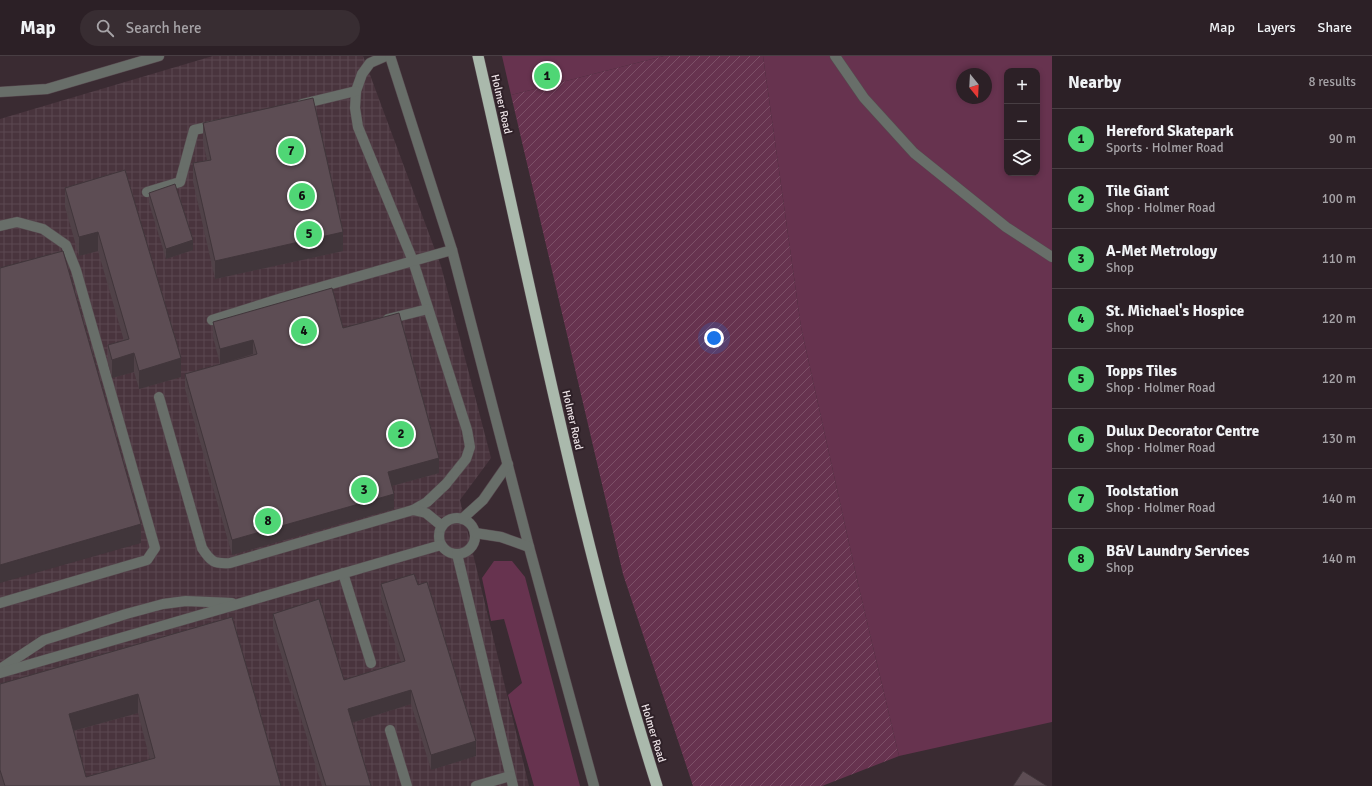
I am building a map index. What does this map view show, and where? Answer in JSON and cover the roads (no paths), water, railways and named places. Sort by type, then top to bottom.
[{"type":"highway","name":"Holmer Road","points":[[478,56],[574,489],[622,673],[657,786]]},
{"type":"lane","points":[[0,92],[47,89],[159,56]]},
{"type":"lane","points":[[159,397],[202,548],[209,559],[217,564],[230,563],[413,510],[427,502],[446,484],[466,459],[470,447],[467,430],[413,261],[358,127],[355,108],[356,91],[362,74],[370,63],[386,56]]},
{"type":"lane","points":[[390,56],[452,250],[508,464],[528,547],[594,786]]},
{"type":"lane","points":[[835,56],[864,98],[914,153],[1006,227],[1052,257]]},
{"type":"lane","points":[[295,106],[356,91]]},
{"type":"lane","points":[[147,192],[180,182],[194,130],[225,123]]},
{"type":"lane","points":[[0,226],[17,222],[44,229],[66,244],[76,270],[155,548],[147,560],[0,603]]},
{"type":"lane","points":[[212,320],[282,298],[452,250]]},
{"type":"lane","points":[[375,322],[428,309]]},
{"type":"lane","points":[[462,519],[483,500],[508,464]]},
{"type":"lane","points":[[413,510],[426,513],[442,526]]},
{"type":"lane","points":[[451,519],[462,519],[468,521],[473,527],[475,533],[475,540],[471,548],[466,552],[457,554],[445,550],[441,545],[439,534],[442,526],[451,519]]},
{"type":"lane","points":[[475,533],[501,537],[528,547]]},
{"type":"lane","points":[[0,674],[441,545]]},
{"type":"lane","points":[[457,554],[513,786]]},
{"type":"lane","points":[[343,573],[371,663]]},
{"type":"lane","points":[[0,669],[44,640],[126,614],[163,604],[186,601],[232,603],[286,590]]},
{"type":"lane","points":[[390,730],[407,786]]},
{"type":"lane","points":[[476,786],[510,776]]},
{"type":"place","name":"Hereford Skatepark","points":[[547,76]]},
{"type":"place","name":"Toolstation","points":[[291,151]]},
{"type":"place","name":"Dulux Decorator Centre","points":[[302,196]]},
{"type":"place","name":"Topps Tiles","points":[[309,234]]},
{"type":"place","name":"St. Michael's Hospice","points":[[304,331]]},
{"type":"place","name":"Tile Giant","points":[[401,434]]},
{"type":"place","name":"A-Met Metrology","points":[[364,490]]},
{"type":"place","name":"B&V Laundry Services","points":[[268,521]]}]
